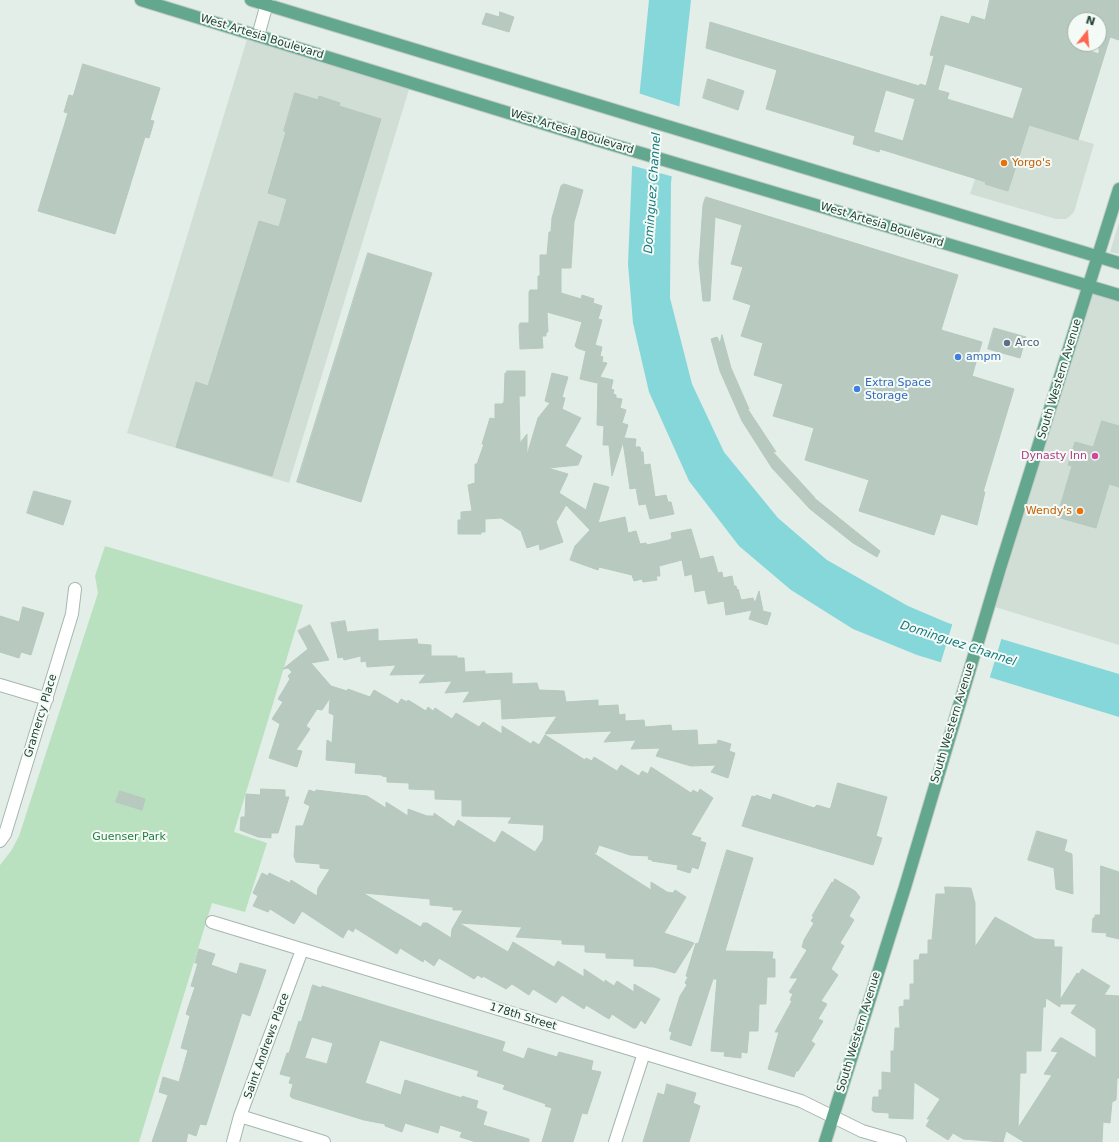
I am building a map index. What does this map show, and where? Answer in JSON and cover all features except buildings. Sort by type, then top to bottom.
[{"type":"main road","name":"West Artesia Boulevard","points":[[141,0],[616,146],[1119,295]]},
{"type":"main road","points":[[251,0],[268,2],[621,112],[1119,263]]},
{"type":"main road","name":"South Western Avenue","points":[[824,1142],[904,887],[982,626],[1119,189]]},
{"type":"street","points":[[258,36],[268,2]]},
{"type":"street","name":"Gramercy Place","points":[[0,841],[5,834],[72,614],[74,589]]},
{"type":"street","points":[[0,684],[47,699]]},
{"type":"street","name":"178th Street","points":[[212,922],[801,1101],[833,1115],[862,1131],[900,1142]]},
{"type":"street","name":"Saint Andrews Place","points":[[233,1142],[240,1116],[302,950]]},
{"type":"street","points":[[615,1142],[644,1053]]},
{"type":"street","points":[[240,1116],[324,1142]]},
{"type":"shaded area","points":[[248,36],[410,86],[289,483],[127,433]]},
{"type":"shaded area","name":"Yorgo's","points":[[997,115],[1094,144],[1074,212],[1066,219],[1056,219],[970,194]]},
{"type":"shaded area","points":[[1119,222],[1119,254],[1110,252]]},
{"type":"shaded area","points":[[1092,292],[1119,300],[1119,645],[995,607]]},
{"type":"green space","name":"Guenser Park","points":[[105,546],[303,605],[234,832],[267,843],[245,912],[212,903],[139,1142],[0,1142],[0,865],[11,851],[19,836],[98,593],[95,576]]},
{"type":"water","name":"Dominguez Channel","points":[[649,0],[691,0],[671,183],[670,298],[692,384],[724,452],[778,518],[827,560],[908,606],[948,623],[1119,674],[1119,717],[917,655],[853,629],[791,590],[739,546],[689,481],[649,392],[633,323],[628,264],[632,168]]},
{"type":"pier","points":[[638,93],[681,107],[674,177],[630,165]]},
{"type":"pier","points":[[953,622],[1002,637],[989,680],[940,665]]},
{"type":"place","name":"Yorgo's","points":[[1004,163]]},
{"type":"place","name":"Arco","points":[[1007,343]]},
{"type":"place","name":"ampm","points":[[958,357]]},
{"type":"place","name":"Extra Space Storage","points":[[857,389]]},
{"type":"place","name":"Dynasty Inn","points":[[1095,456]]},
{"type":"place","name":"Wendy's","points":[[1080,511]]}]
